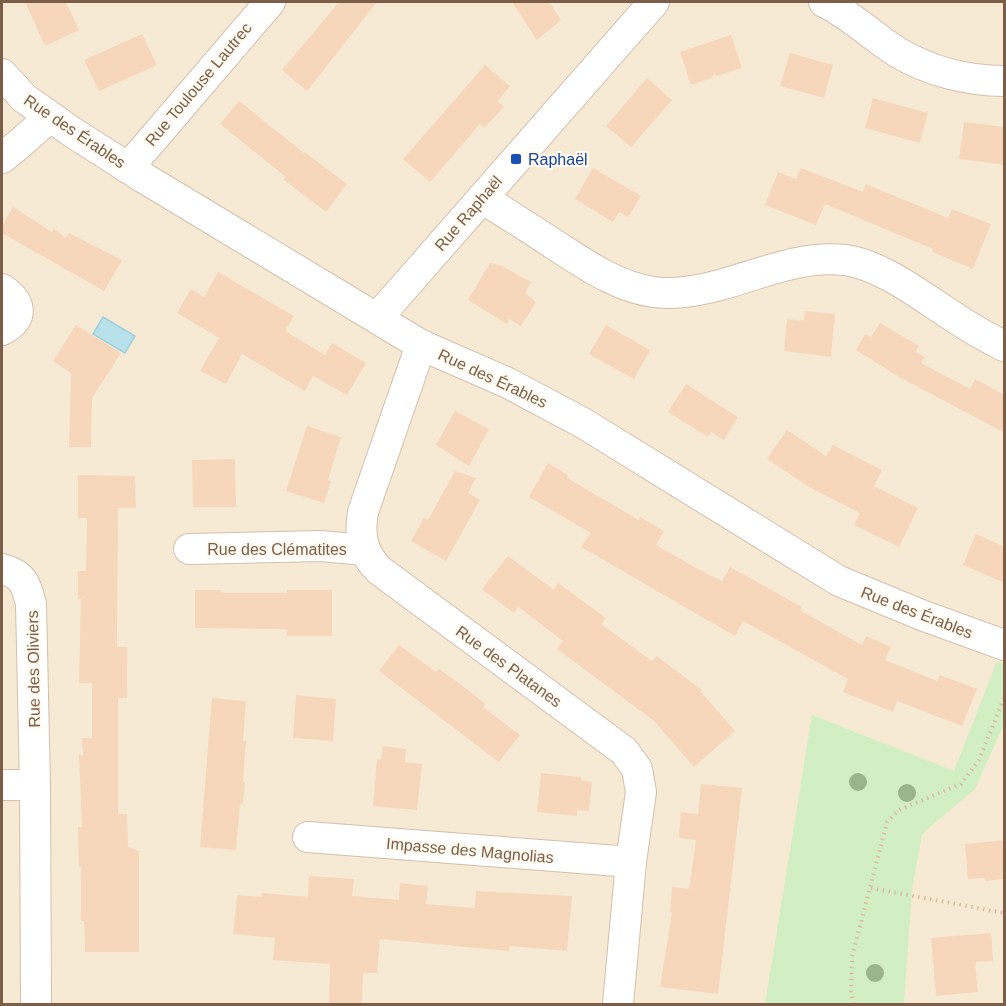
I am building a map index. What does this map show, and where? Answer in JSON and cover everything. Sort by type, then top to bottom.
[{"type":"street","name":"Rue Toulouse Lautrec","points":[[128,168],[270,2]]},
{"type":"street","name":"Rue Raphaël","points":[[378,317],[654,2]]},
{"type":"street","points":[[824,2],[837,8],[897,52],[924,66],[972,79],[1005,81]]},
{"type":"street","name":"Rue des Érables","points":[[2,74],[24,98],[128,168],[421,345],[508,383],[583,423],[839,580],[924,616],[1005,645]]},
{"type":"street","points":[[2,158],[50,117]]},
{"type":"street","points":[[482,198],[610,278],[633,287],[652,292],[675,294],[695,291],[796,263],[847,260],[874,269],[1005,346]]},
{"type":"street","points":[[2,289],[14,298],[18,305],[18,313],[14,321],[2,330]]},
{"type":"street","points":[[365,550],[360,528],[363,512],[421,345]]},
{"type":"street","name":"Rue des Clématites","points":[[189,549],[321,546],[365,550]]},
{"type":"street","name":"Rue des Platanes","points":[[365,550],[369,560],[379,570],[624,751],[637,769],[641,792],[631,862],[618,1005]]},
{"type":"street","name":"Rue des Oliviers","points":[[2,569],[21,577],[28,589],[31,604],[36,1005]]},
{"type":"street","points":[[2,785],[35,785]]},
{"type":"street","name":"Impasse des Magnolias","points":[[308,837],[631,862]]},
{"type":"path","points":[[854,1005],[851,994],[852,957],[887,822],[899,810],[962,784],[979,760],[1005,698]]},
{"type":"path","points":[[871,888],[1005,913]]},
{"type":"shaded area","points":[[2,2],[1004,2],[1004,1004],[2,1004]]},
{"type":"green space","points":[[997,661],[1004,664],[1004,724],[975,789],[922,834],[912,890],[904,1004],[765,1004],[812,715],[954,771]]},
{"type":"water","points":[[103,317],[135,336],[125,353],[93,334]]},
{"type":"building","points":[[25,2],[66,2],[79,30],[45,46]]},
{"type":"building","points":[[339,2],[377,2],[307,91],[282,70]]},
{"type":"building","points":[[512,2],[549,2],[561,20],[537,40]]},
{"type":"building","points":[[142,34],[157,65],[99,91],[84,60]]},
{"type":"building","points":[[731,35],[742,68],[718,76],[714,74],[712,78],[691,85],[680,52]]},
{"type":"building","points":[[790,53],[833,65],[824,98],[780,86]]},
{"type":"building","points":[[485,65],[510,86],[498,101],[504,107],[484,128],[480,124],[430,182],[403,159]]},
{"type":"building","points":[[647,78],[672,100],[631,147],[606,126]]},
{"type":"building","points":[[873,98],[928,113],[920,143],[865,128]]},
{"type":"building","points":[[239,101],[347,184],[326,212],[284,180],[286,177],[220,124]]},
{"type":"building","points":[[964,122],[1005,127],[1005,165],[959,159]]},
{"type":"building","points":[[593,168],[641,196],[628,217],[619,212],[613,222],[575,199]]},
{"type":"building","points":[[801,168],[863,192],[866,184],[948,218],[952,209],[991,224],[973,269],[932,252],[933,249],[825,204],[816,225],[765,205],[778,172],[796,179]]},
{"type":"building","points":[[13,207],[52,232],[54,229],[66,238],[69,233],[122,260],[104,291],[2,233],[2,226]]},
{"type":"building","points":[[490,263],[502,266],[531,282],[525,293],[536,302],[521,326],[509,319],[507,324],[468,300]]},
{"type":"building","points":[[218,272],[294,316],[285,331],[325,355],[332,343],[366,363],[347,395],[313,376],[305,391],[242,354],[226,384],[200,371],[219,338],[177,313],[191,289],[204,297]]},
{"type":"building","points":[[805,311],[835,314],[831,357],[784,351],[787,319],[804,321]]},
{"type":"building","points":[[880,323],[919,346],[916,352],[925,357],[921,363],[970,389],[975,379],[1005,395],[1005,433],[899,377],[856,350],[865,334],[871,337]]},
{"type":"building","points":[[76,325],[121,353],[92,398],[91,447],[69,447],[71,373],[53,361]]},
{"type":"building","points":[[606,325],[650,350],[634,379],[589,354]]},
{"type":"building","points":[[686,384],[738,417],[724,440],[711,432],[708,437],[668,412]]},
{"type":"building","points":[[455,411],[489,429],[469,466],[436,445]]},
{"type":"building","points":[[307,426],[341,437],[328,480],[331,481],[324,503],[286,491]]},
{"type":"building","points":[[787,430],[826,456],[833,445],[882,470],[874,486],[918,508],[899,547],[854,525],[860,513],[809,487],[767,459]]},
{"type":"building","points":[[235,459],[236,507],[193,507],[192,460]]},
{"type":"building","points":[[548,463],[568,475],[567,478],[639,520],[640,517],[664,531],[656,545],[696,568],[722,581],[730,567],[802,607],[801,611],[862,645],[866,636],[891,647],[885,660],[937,681],[940,675],[977,689],[962,726],[897,701],[893,712],[843,692],[848,679],[743,621],[735,636],[581,547],[591,533],[529,497]]},
{"type":"building","points":[[455,471],[476,478],[468,493],[480,500],[446,561],[411,541],[424,518],[428,520]]},
{"type":"building","points":[[78,475],[135,476],[136,508],[118,508],[117,647],[127,647],[127,698],[118,698],[118,814],[127,814],[128,847],[139,851],[139,952],[85,952],[84,921],[81,921],[78,827],[82,827],[79,755],[83,755],[82,738],[92,738],[92,683],[79,683],[81,599],[78,599],[78,571],[86,571],[87,518],[78,518]]},
{"type":"building","points":[[976,534],[1005,547],[1005,583],[963,565]]},
{"type":"building","points":[[508,556],[554,590],[558,583],[606,618],[601,624],[652,661],[657,656],[702,690],[701,692],[735,731],[694,767],[654,721],[557,649],[563,641],[518,607],[514,613],[482,589]]},
{"type":"building","points":[[195,590],[221,590],[221,593],[287,593],[287,590],[332,590],[332,636],[287,636],[287,629],[195,628]]},
{"type":"building","points":[[399,645],[436,672],[439,669],[456,681],[486,704],[483,707],[520,735],[499,762],[379,671]]},
{"type":"building","points":[[296,695],[336,699],[333,741],[293,738]]},
{"type":"building","points":[[212,698],[246,701],[243,741],[246,741],[243,782],[245,782],[243,804],[240,804],[236,850],[200,847]]},
{"type":"building","points":[[383,746],[406,749],[405,762],[422,764],[417,810],[373,806],[377,759],[381,760]]},
{"type":"building","points":[[541,773],[581,777],[581,780],[592,782],[589,811],[577,810],[577,816],[537,812]]},
{"type":"building","points":[[701,784],[742,788],[718,994],[660,987],[672,913],[670,912],[672,887],[689,889],[696,840],[679,838],[681,812],[698,814]]},
{"type":"building","points":[[1005,840],[1005,879],[985,881],[984,878],[968,879],[965,844]]},
{"type":"building","points":[[309,876],[354,879],[352,896],[399,900],[400,883],[428,886],[426,904],[475,908],[476,891],[572,896],[567,951],[510,946],[509,951],[380,939],[377,973],[363,973],[362,1005],[329,1005],[330,964],[273,960],[275,938],[233,934],[237,895],[262,897],[262,893],[308,897]]},
{"type":"building","points":[[991,933],[993,961],[975,962],[978,992],[936,996],[931,938]]},
{"type":"place","name":"Raphaël","points":[[516,159]]}]
